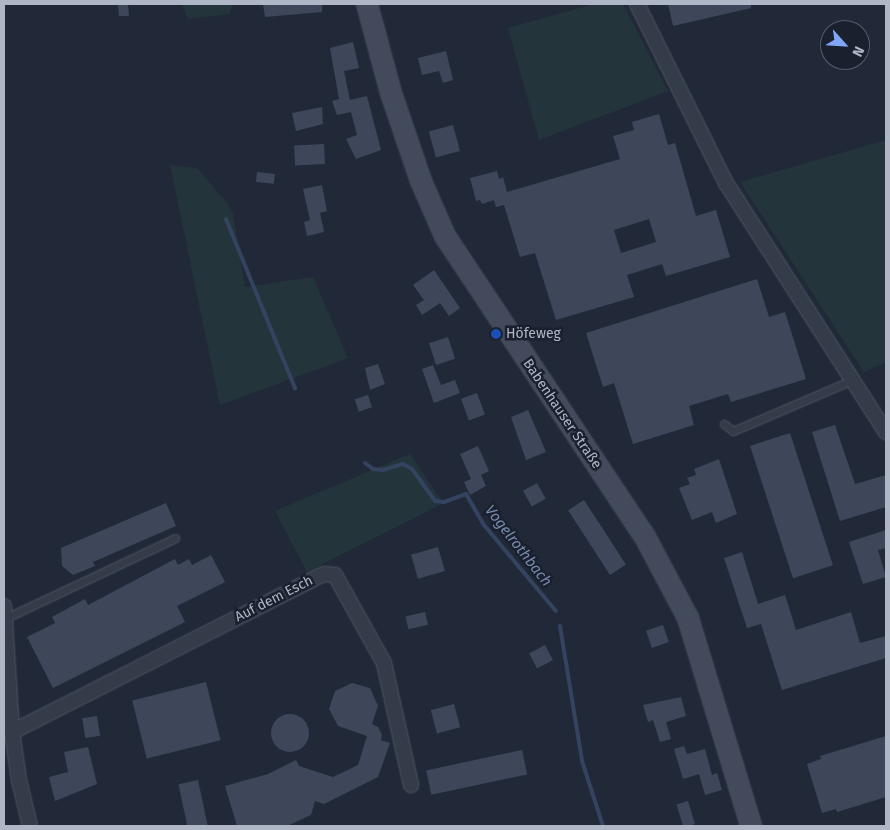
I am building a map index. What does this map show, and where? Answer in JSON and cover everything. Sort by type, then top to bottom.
[{"type":"main road","name":"Babenhauser Straße","points":[[367,4],[394,101],[421,181],[445,236],[644,535],[688,618],[751,826]]},
{"type":"street","points":[[637,4],[726,183],[886,432]]},
{"type":"street","name":"Auf dem Esch","points":[[12,732],[311,580],[324,574],[335,575],[384,663],[411,785]]},
{"type":"street","points":[[5,612],[12,732],[19,780],[30,826]]},
{"type":"lane","points":[[724,424],[733,431],[852,380]]},
{"type":"lane","points":[[5,612],[175,538]]},
{"type":"shaded area","points":[[182,4],[232,4],[230,14],[188,19]]},
{"type":"shaded area","points":[[594,4],[623,4],[668,91],[539,140],[508,28]]},
{"type":"shaded area","points":[[886,140],[886,362],[864,372],[740,182]]},
{"type":"shaded area","points":[[170,165],[197,168],[227,203],[233,214],[245,287],[313,277],[348,358],[220,405]]},
{"type":"shaded area","points":[[410,454],[443,503],[307,572],[275,511]]},
{"type":"building","points":[[263,4],[322,4],[322,12],[265,17]]},
{"type":"building","points":[[668,4],[751,4],[751,8],[673,26]]},
{"type":"building","points":[[118,5],[128,5],[129,16],[119,16]]},
{"type":"building","points":[[353,42],[359,68],[344,71],[350,100],[367,96],[381,150],[356,159],[346,139],[357,135],[351,112],[337,115],[332,101],[339,99],[330,48]]},
{"type":"building","points":[[446,51],[453,80],[443,83],[439,71],[422,75],[418,58]]},
{"type":"building","points":[[322,107],[323,124],[296,131],[292,113]]},
{"type":"building","points":[[659,114],[668,145],[675,143],[696,216],[716,210],[730,257],[666,276],[662,264],[627,275],[634,297],[556,320],[535,253],[520,257],[504,205],[496,207],[494,200],[482,204],[480,200],[476,201],[470,178],[497,171],[499,179],[503,177],[507,192],[620,159],[613,136],[634,130],[632,122]],"holes":[[[649,219],[656,242],[621,253],[614,230]]]},
{"type":"building","points":[[453,125],[460,151],[436,158],[429,131]]},
{"type":"building","points":[[324,144],[325,164],[295,166],[294,146]]},
{"type":"building","points":[[257,172],[275,174],[274,184],[256,182]]},
{"type":"building","points":[[322,185],[327,211],[320,213],[324,232],[307,236],[304,222],[310,220],[303,189]]},
{"type":"building","points":[[434,270],[460,308],[449,316],[440,303],[422,315],[416,305],[424,300],[413,285]]},
{"type":"building","points":[[757,279],[769,317],[785,312],[806,379],[731,402],[728,394],[689,406],[694,425],[633,444],[614,383],[603,387],[586,333]]},
{"type":"building","points":[[448,337],[455,359],[436,365],[429,343]]},
{"type":"building","points":[[378,364],[385,384],[370,390],[365,368]]},
{"type":"building","points":[[433,365],[441,385],[455,380],[460,393],[434,403],[422,369]]},
{"type":"building","points":[[477,393],[485,415],[469,420],[461,399]]},
{"type":"building","points":[[368,395],[372,407],[359,412],[355,399]]},
{"type":"building","points":[[528,410],[546,452],[526,460],[511,417]]},
{"type":"building","points":[[835,425],[855,484],[886,475],[886,507],[840,521],[812,432]]},
{"type":"building","points":[[790,433],[833,565],[793,578],[750,446]]},
{"type":"building","points":[[478,446],[489,471],[481,475],[486,486],[470,495],[464,482],[471,479],[460,454]]},
{"type":"building","points":[[719,459],[737,514],[716,523],[712,512],[692,520],[679,488],[690,484],[687,478],[696,475],[694,469]]},
{"type":"building","points":[[537,483],[546,499],[532,507],[523,491]]},
{"type":"building","points":[[584,500],[626,565],[610,575],[568,510]]},
{"type":"building","points":[[166,503],[176,526],[93,562],[95,566],[73,575],[62,566],[61,548]]},
{"type":"building","points":[[886,530],[886,548],[878,550],[886,577],[863,584],[849,542]]},
{"type":"building","points":[[438,547],[445,571],[418,579],[411,555]]},
{"type":"building","points":[[742,552],[758,604],[785,595],[796,630],[851,612],[860,643],[886,636],[886,658],[782,690],[761,624],[747,628],[724,558]]},
{"type":"building","points":[[211,555],[225,582],[177,606],[185,622],[53,688],[27,637],[55,623],[52,617],[85,599],[88,605],[175,559],[178,565],[189,559],[192,565]]},
{"type":"building","points":[[425,612],[428,625],[408,629],[406,616]]},
{"type":"building","points":[[663,625],[669,642],[652,648],[646,631]]},
{"type":"building","points":[[545,645],[553,660],[537,668],[529,653]]},
{"type":"building","points":[[206,682],[221,740],[147,759],[132,700]]},
{"type":"building","points":[[352,683],[370,688],[378,706],[372,724],[378,727],[382,735],[381,740],[390,743],[378,777],[324,804],[315,801],[311,815],[287,826],[237,826],[225,786],[268,774],[296,760],[299,766],[333,777],[358,765],[367,736],[338,726],[329,709],[335,691]]},
{"type":"building","points":[[681,697],[686,716],[666,722],[671,739],[660,742],[653,720],[648,722],[643,705]]},
{"type":"building","points":[[454,704],[460,727],[437,733],[431,710]]},
{"type":"building","points":[[290,714],[303,720],[309,733],[303,746],[290,752],[277,746],[271,733],[277,720]]},
{"type":"building","points":[[97,716],[100,736],[85,738],[82,718]]},
{"type":"building","points":[[886,736],[886,797],[837,812],[836,809],[822,813],[807,764],[821,759],[820,756]]},
{"type":"building","points":[[684,746],[687,754],[705,749],[712,775],[717,773],[722,790],[705,795],[699,774],[683,779],[674,749]]},
{"type":"building","points":[[88,747],[97,784],[55,801],[49,777],[68,772],[64,752]]},
{"type":"building","points":[[522,750],[527,774],[431,795],[426,770]]},
{"type":"building","points":[[198,780],[208,826],[187,826],[178,784]]},
{"type":"building","points":[[688,801],[695,824],[683,826],[677,805]]},
{"type":"waterway","name":"Vogelrothbach","points":[[226,219],[295,388]]},
{"type":"waterway","name":"Vogelrothbach","points":[[365,463],[373,469],[383,470],[403,464],[412,469],[435,501],[444,502],[466,494],[484,525],[556,611]]},
{"type":"waterway","name":"Vogelrothbach","points":[[560,626],[582,761],[603,826]]},
{"type":"place","name":"Höfeweg","points":[[496,334]]}]
